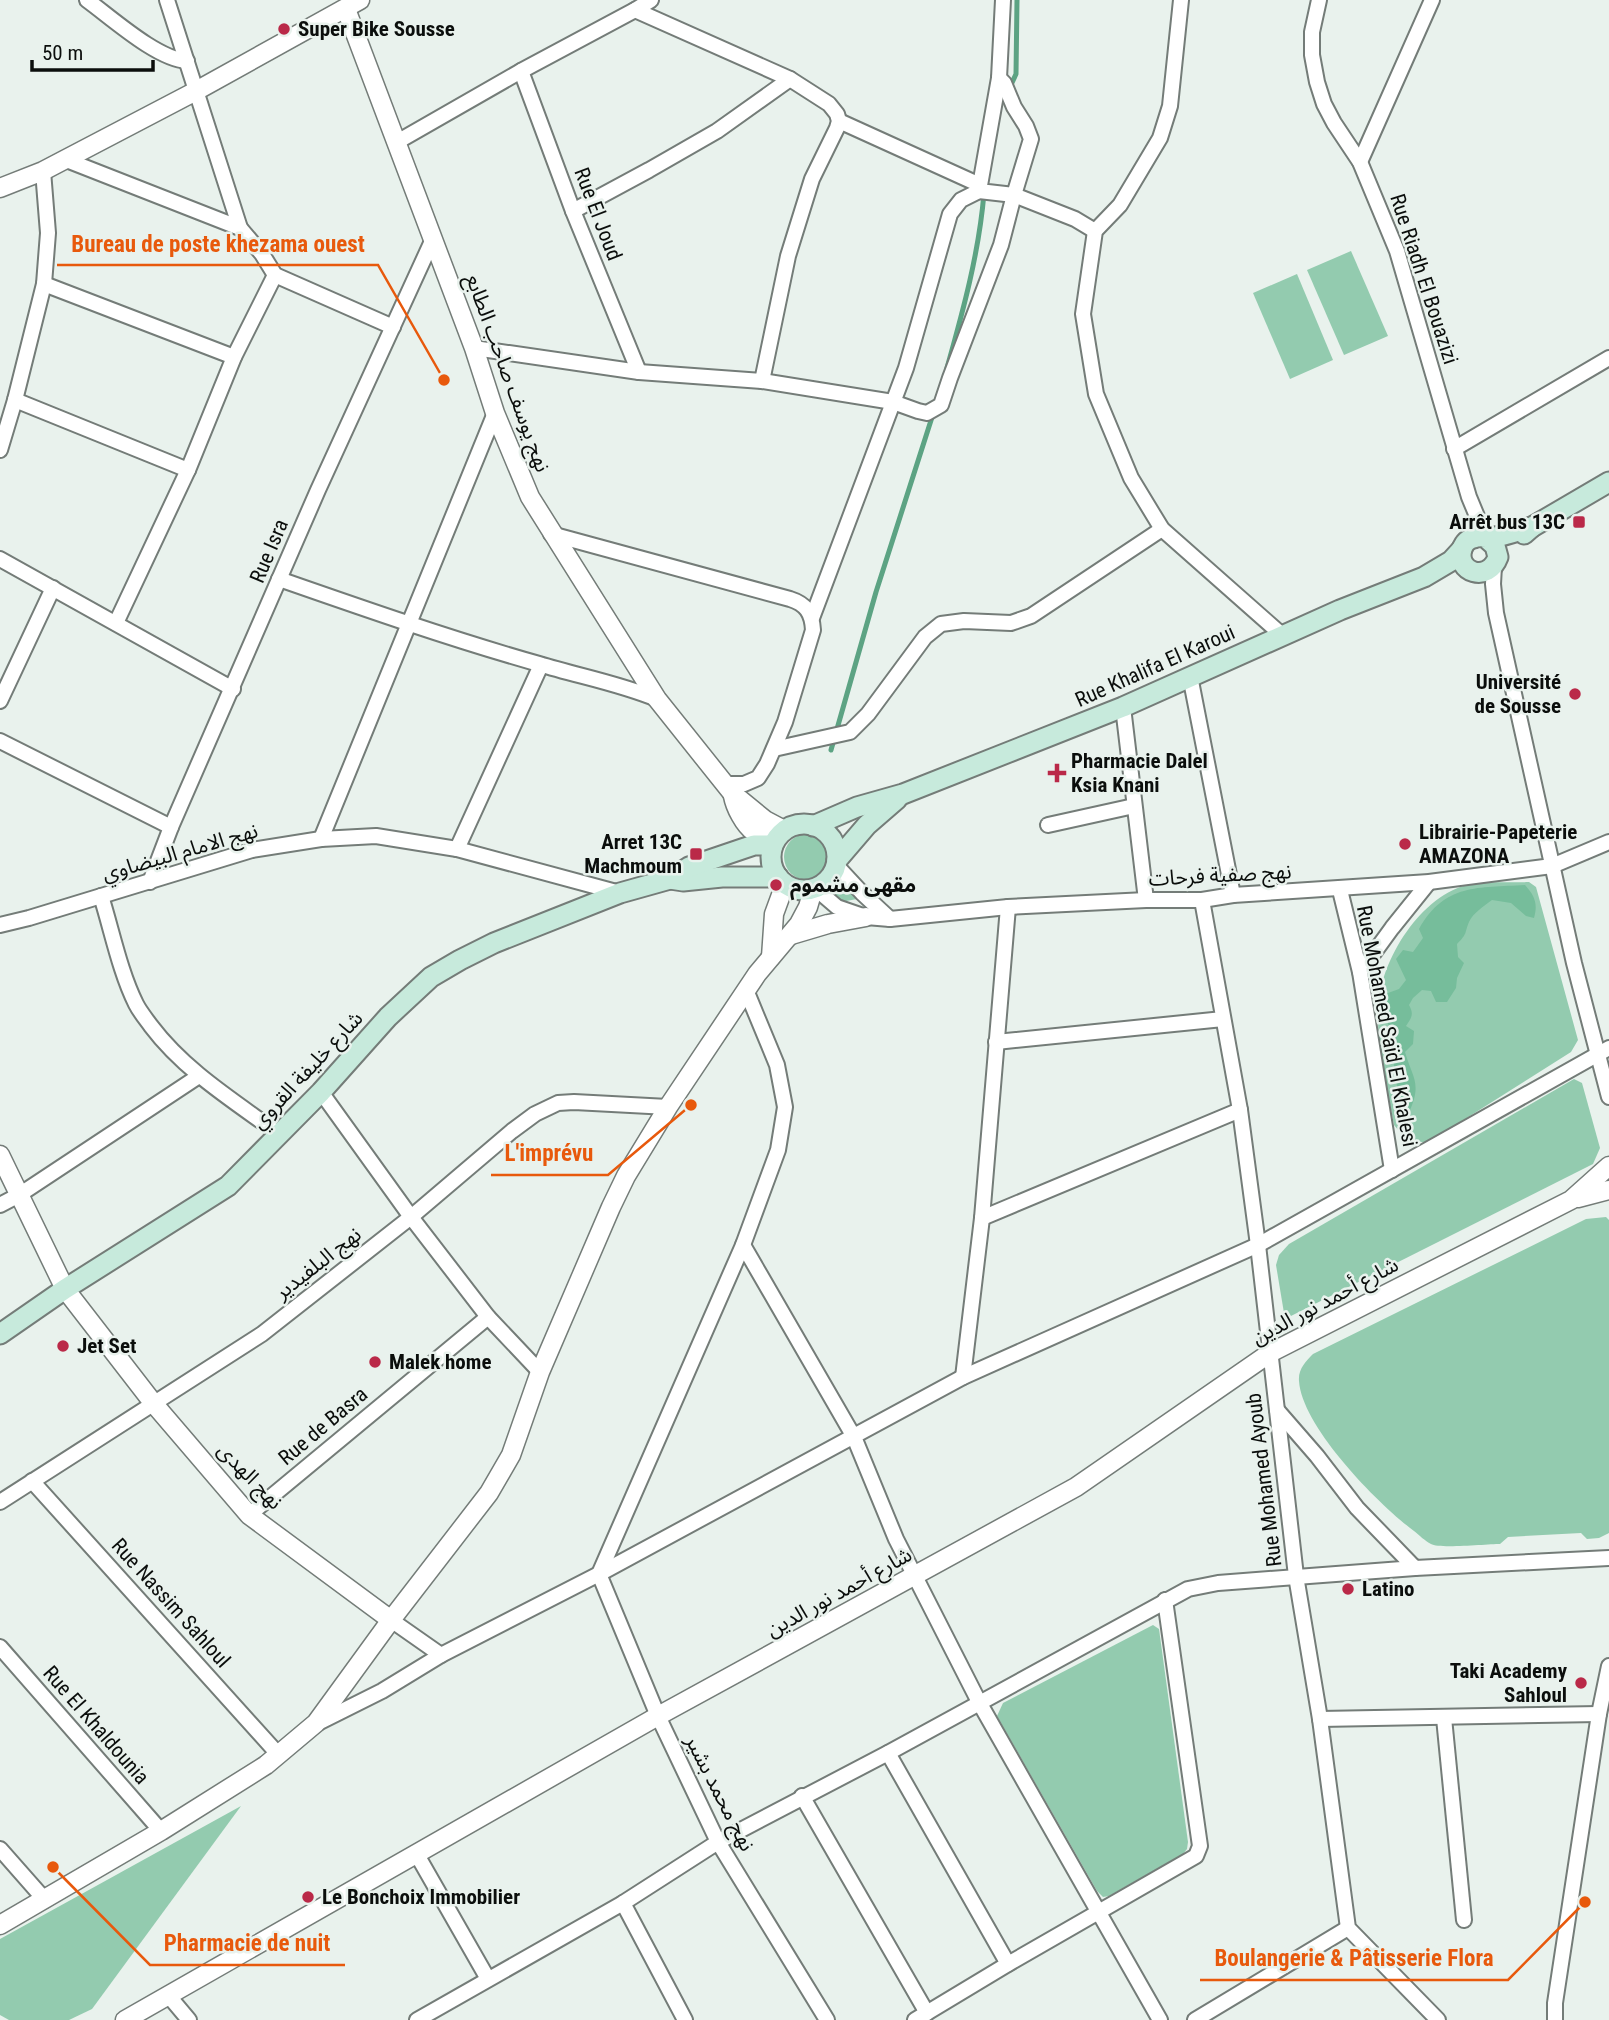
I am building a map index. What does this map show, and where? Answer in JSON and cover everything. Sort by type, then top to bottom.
[{"type":"main road","points":[[1532,527],[1503,536],[1475,537],[1463,547],[1461,555],[1465,566],[1488,567],[1532,527],[1609,482]]},
{"type":"main road","points":[[1486,538],[1495,546],[1497,557],[1488,567]]},
{"type":"main road","name":"Rue Khalifa El Karoui","points":[[813,826],[857,807],[903,794],[1124,707],[1282,635],[1424,577],[1451,561],[1463,547]]},
{"type":"main road","name":"Rue Khalifa El Karoui","points":[[1424,577],[1488,567]]},
{"type":"main road","name":"Rue Khalifa El Karoui","points":[[837,862],[867,825],[903,794]]},
{"type":"main road","points":[[801,825],[823,830],[836,849],[837,862],[827,881],[815,889],[796,889],[782,881],[722,877],[683,881],[670,879],[689,867],[778,838],[801,825]]},
{"type":"main road","points":[[778,838],[771,855],[772,866],[782,881]]},
{"type":"main road","name":"شارع خليفة القروي","points":[[0,1334],[65,1289],[228,1186],[321,1092],[387,1017],[431,977],[494,943],[620,893],[670,879]]},
{"type":"street","points":[[88,0],[162,54],[187,61]]},
{"type":"street","points":[[167,0],[240,228],[262,254],[275,275],[393,327]]},
{"type":"street","points":[[397,142],[651,0]]},
{"type":"street","points":[[729,789],[758,778],[774,749],[785,722],[813,629],[812,618],[912,349],[920,312],[950,214],[961,200],[980,188],[999,78],[1003,0]]},
{"type":"street","points":[[1181,0],[1170,106],[1160,138],[1120,205],[1095,231],[1083,314],[1096,394],[1131,478],[1162,529],[1282,635]]},
{"type":"street","name":"Rue Riadh El Bouazizi","points":[[1319,0],[1312,32],[1312,55],[1317,82],[1334,123],[1360,162],[1397,251],[1454,449],[1469,497],[1486,538]]},
{"type":"street","points":[[1360,162],[1432,0]]},
{"type":"street","points":[[0,188],[43,171],[196,91],[353,4]]},
{"type":"street","name":"نهج يوسف صاحب الطابع","points":[[353,4],[397,142],[474,348],[495,413],[530,497],[657,699],[729,789],[765,820],[778,838]]},
{"type":"street","points":[[635,10],[790,79],[829,104],[837,114],[839,121],[812,179],[788,256],[762,381]]},
{"type":"street","name":"Rue El Joud","points":[[522,71],[573,211],[639,372]]},
{"type":"street","points":[[474,348],[639,372],[762,381],[893,402],[927,413],[941,405],[944,400],[1001,245],[1031,139],[1004,83],[999,78]]},
{"type":"street","points":[[573,211],[717,131],[790,79]]},
{"type":"street","points":[[839,121],[980,188],[1014,195],[1075,219],[1095,231]]},
{"type":"street","points":[[64,159],[240,228]]},
{"type":"street","points":[[0,450],[44,284],[48,233],[43,171]]},
{"type":"street","name":"Rue Isra","points":[[150,882],[171,827],[318,490],[433,239]]},
{"type":"street","points":[[116,623],[188,470],[234,356],[275,275]]},
{"type":"street","points":[[44,284],[234,356]]},
{"type":"street","points":[[1454,449],[1609,358]]},
{"type":"street","points":[[15,400],[188,470]]},
{"type":"street","points":[[321,839],[495,413]]},
{"type":"street","name":"Rue Riadh El Bouazizi","points":[[1463,547],[1470,520],[1469,497]]},
{"type":"street","points":[[774,749],[850,732],[867,714],[925,637],[941,624],[964,621],[1011,622],[1031,616],[1162,529]]},
{"type":"street","points":[[551,534],[798,601],[812,618]]},
{"type":"street","points":[[0,559],[233,689]]},
{"type":"street","points":[[1488,567],[1573,963],[1603,1051],[1609,1097]]},
{"type":"street","points":[[279,579],[407,624],[541,665],[629,687],[657,699]]},
{"type":"street","points":[[0,701],[53,588]]},
{"type":"street","points":[[457,849],[541,665]]},
{"type":"street","points":[[1190,677],[1233,895]]},
{"type":"street","points":[[1124,707],[1146,900]]},
{"type":"street","points":[[0,741],[171,827]]},
{"type":"street","points":[[1048,825],[1134,806]]},
{"type":"street","name":"نهج الامام البيضاوي","points":[[0,925],[252,850],[321,839],[376,836],[457,849],[620,893]]},
{"type":"street","name":"نهج صفية فرحات","points":[[815,889],[837,907],[866,917],[890,919],[1008,907],[1202,900],[1233,895],[1429,883],[1552,866],[1609,842]]},
{"type":"street","points":[[837,862],[862,893],[890,919]]},
{"type":"street","points":[[771,957],[774,914],[782,881]]},
{"type":"street","points":[[1360,972],[1429,883]]},
{"type":"street","points":[[316,1723],[489,1493],[511,1455],[540,1372],[626,1176],[668,1107],[746,990],[805,914],[815,889]]},
{"type":"street","name":"Rue Mohamed Saïd El Khalesi","points":[[1340,890],[1360,972],[1392,1170]]},
{"type":"street","points":[[101,897],[137,1007],[165,1044],[199,1076],[279,1134]]},
{"type":"street","name":"Rue Mohamed Ayoub","points":[[1202,900],[1240,1110],[1296,1576],[1321,1719],[1348,1928]]},
{"type":"street","points":[[963,1377],[982,1219],[1008,907]]},
{"type":"street","points":[[791,935],[866,917]]},
{"type":"street","points":[[599,1574],[744,1245],[778,1150],[785,1107],[777,1065],[746,990]]},
{"type":"street","points":[[996,1042],[1223,1019]]},
{"type":"street","points":[[0,1925],[161,1831],[266,1765],[316,1723],[382,1691],[441,1655],[599,1574],[963,1377],[1258,1245],[1603,1051]]},
{"type":"street","points":[[0,1205],[199,1076]]},
{"type":"street","points":[[321,1092],[411,1217],[488,1317],[540,1372]]},
{"type":"street","name":"نهج البلفيدير","points":[[0,1502],[262,1334],[411,1217],[512,1131],[545,1108],[574,1101],[668,1107]]},
{"type":"street","points":[[982,1219],[1240,1110]]},
{"type":"street","name":"نهج الهدى","points":[[0,1155],[65,1289],[154,1404],[249,1515],[441,1655]]},
{"type":"street","points":[[1609,1168],[1609,1178]]},
{"type":"street","name":"شارع أحمد نور الدين","points":[[1571,1200],[1609,1168]]},
{"type":"street","name":"شارع أحمد نور الدين","points":[[125,2020],[658,1716],[1076,1487],[1270,1353],[1571,1200],[1609,1190]]},
{"type":"street","points":[[744,1245],[855,1437],[896,1539],[979,1702],[1160,2020]]},
{"type":"street","name":"Rue de Basra","points":[[249,1515],[488,1317]]},
{"type":"street","points":[[1276,1409],[1357,1508],[1415,1568]]},
{"type":"street","name":"Rue Nassim Sahloul","points":[[32,1481],[278,1754]]},
{"type":"street","points":[[417,2020],[623,1903],[718,1842],[888,1753],[1188,1589],[1218,1583],[1296,1576],[1609,1558]]},
{"type":"street","name":"نهج محمد بشير","points":[[599,1574],[658,1716],[718,1842],[827,2020]]},
{"type":"street","points":[[802,1797],[921,2016],[1196,1856],[1200,1846],[1165,1600]]},
{"type":"street","name":"Rue El Khaldounia","points":[[0,1647],[161,1831]]},
{"type":"street","points":[[1555,2020],[1555,2003],[1609,1666]]},
{"type":"street","points":[[1321,1719],[1600,1714]]},
{"type":"street","points":[[1444,1718],[1465,1920]]},
{"type":"street","points":[[888,1753],[1008,1964]]},
{"type":"street","points":[[0,1849],[45,1900]]},
{"type":"street","points":[[416,1853],[488,1979]]},
{"type":"street","points":[[623,1903],[685,2020]]},
{"type":"street","points":[[1195,2020],[1348,1928],[1438,2020]]},
{"type":"street","points":[[169,1995],[189,2020]]},
{"type":"street","points":[[1547,2020],[1555,2003]]},
{"type":"green space","points":[[1351,251],[1388,336],[1344,355],[1307,270]]},
{"type":"green space","points":[[1297,274],[1333,360],[1290,379],[1253,293]]},
{"type":"green space","points":[[807,834],[823,841],[830,857],[823,873],[807,880],[791,873],[784,857],[791,841]]},
{"type":"green space","points":[[844,878],[857,899],[841,902],[833,896]]},
{"type":"green space","points":[[1529,882],[1536,887],[1578,1040],[1571,1052],[1435,1138],[1426,1143],[1416,1141],[1394,1125],[1383,1066],[1378,1007],[1387,969],[1407,932],[1420,915],[1452,890],[1476,883]]},
{"type":"green space","points":[[1525,885],[1535,900],[1534,918],[1526,916],[1511,903],[1492,900],[1473,916],[1457,944],[1458,957],[1464,963],[1456,988],[1447,1002],[1436,1002],[1431,991],[1422,990],[1409,1005],[1412,1016],[1406,1026],[1414,1031],[1413,1044],[1405,1052],[1416,1086],[1410,1110],[1402,1112],[1390,1029],[1385,1015],[1388,993],[1399,989],[1406,980],[1396,959],[1403,950],[1413,952],[1423,938],[1419,929],[1429,914],[1452,896],[1478,888]]},
{"type":"green space","points":[[1574,1079],[1582,1083],[1600,1148],[1593,1164],[1285,1319],[1276,1265],[1279,1255],[1289,1244]]},
{"type":"green space","points":[[1606,1217],[1609,1220],[1609,1533],[1599,1538],[1587,1539],[1581,1533],[1508,1537],[1500,1544],[1431,1544],[1381,1503],[1327,1442],[1303,1400],[1299,1381],[1301,1369],[1313,1354],[1586,1219]]},
{"type":"green space","points":[[1153,1625],[1159,1629],[1187,1849],[1183,1854],[1103,1897],[1097,1891],[997,1716],[1003,1703]]},
{"type":"green space","points":[[241,1806],[92,2009],[69,2020],[9,2020],[0,2015],[0,1939]]},
{"type":"waterway","points":[[1010,87],[1016,74],[1017,0]]},
{"type":"waterway","points":[[947,368],[974,260],[984,193]]},
{"type":"waterway","points":[[831,750],[876,592],[934,411]]},
{"type":"place","name":"Super Bike Sousse","points":[[284,29]]},
{"type":"place","name":"Bureau de poste khezama ouest","points":[[444,380]]},
{"type":"place","name":"Arrêt bus 13C","points":[[1579,522]]},
{"type":"place","name":"Université de Sousse","points":[[1575,694]]},
{"type":"place","name":"Pharmacie Dalel Ksia Knani","points":[[1057,773]]},
{"type":"place","name":"Librairie-Papeterie AMAZONA","points":[[1405,844]]},
{"type":"place","name":"Arret 13C Machmoum","points":[[696,854]]},
{"type":"place","name":"مقهى مشموم","points":[[776,885]]},
{"type":"place","name":"L'imprévu","points":[[691,1105]]},
{"type":"place","name":"Jet Set","points":[[63,1346]]},
{"type":"place","name":"Malek home","points":[[375,1362]]},
{"type":"place","name":"Latino","points":[[1348,1589]]},
{"type":"place","name":"Taki Academy Sahloul","points":[[1581,1683]]},
{"type":"place","name":"Pharmacie de nuit","points":[[53,1867]]},
{"type":"place","name":"Le Bonchoix Immobilier","points":[[308,1897]]},
{"type":"place","name":"Boulangerie & Pâtisserie Flora","points":[[1585,1902]]}]
